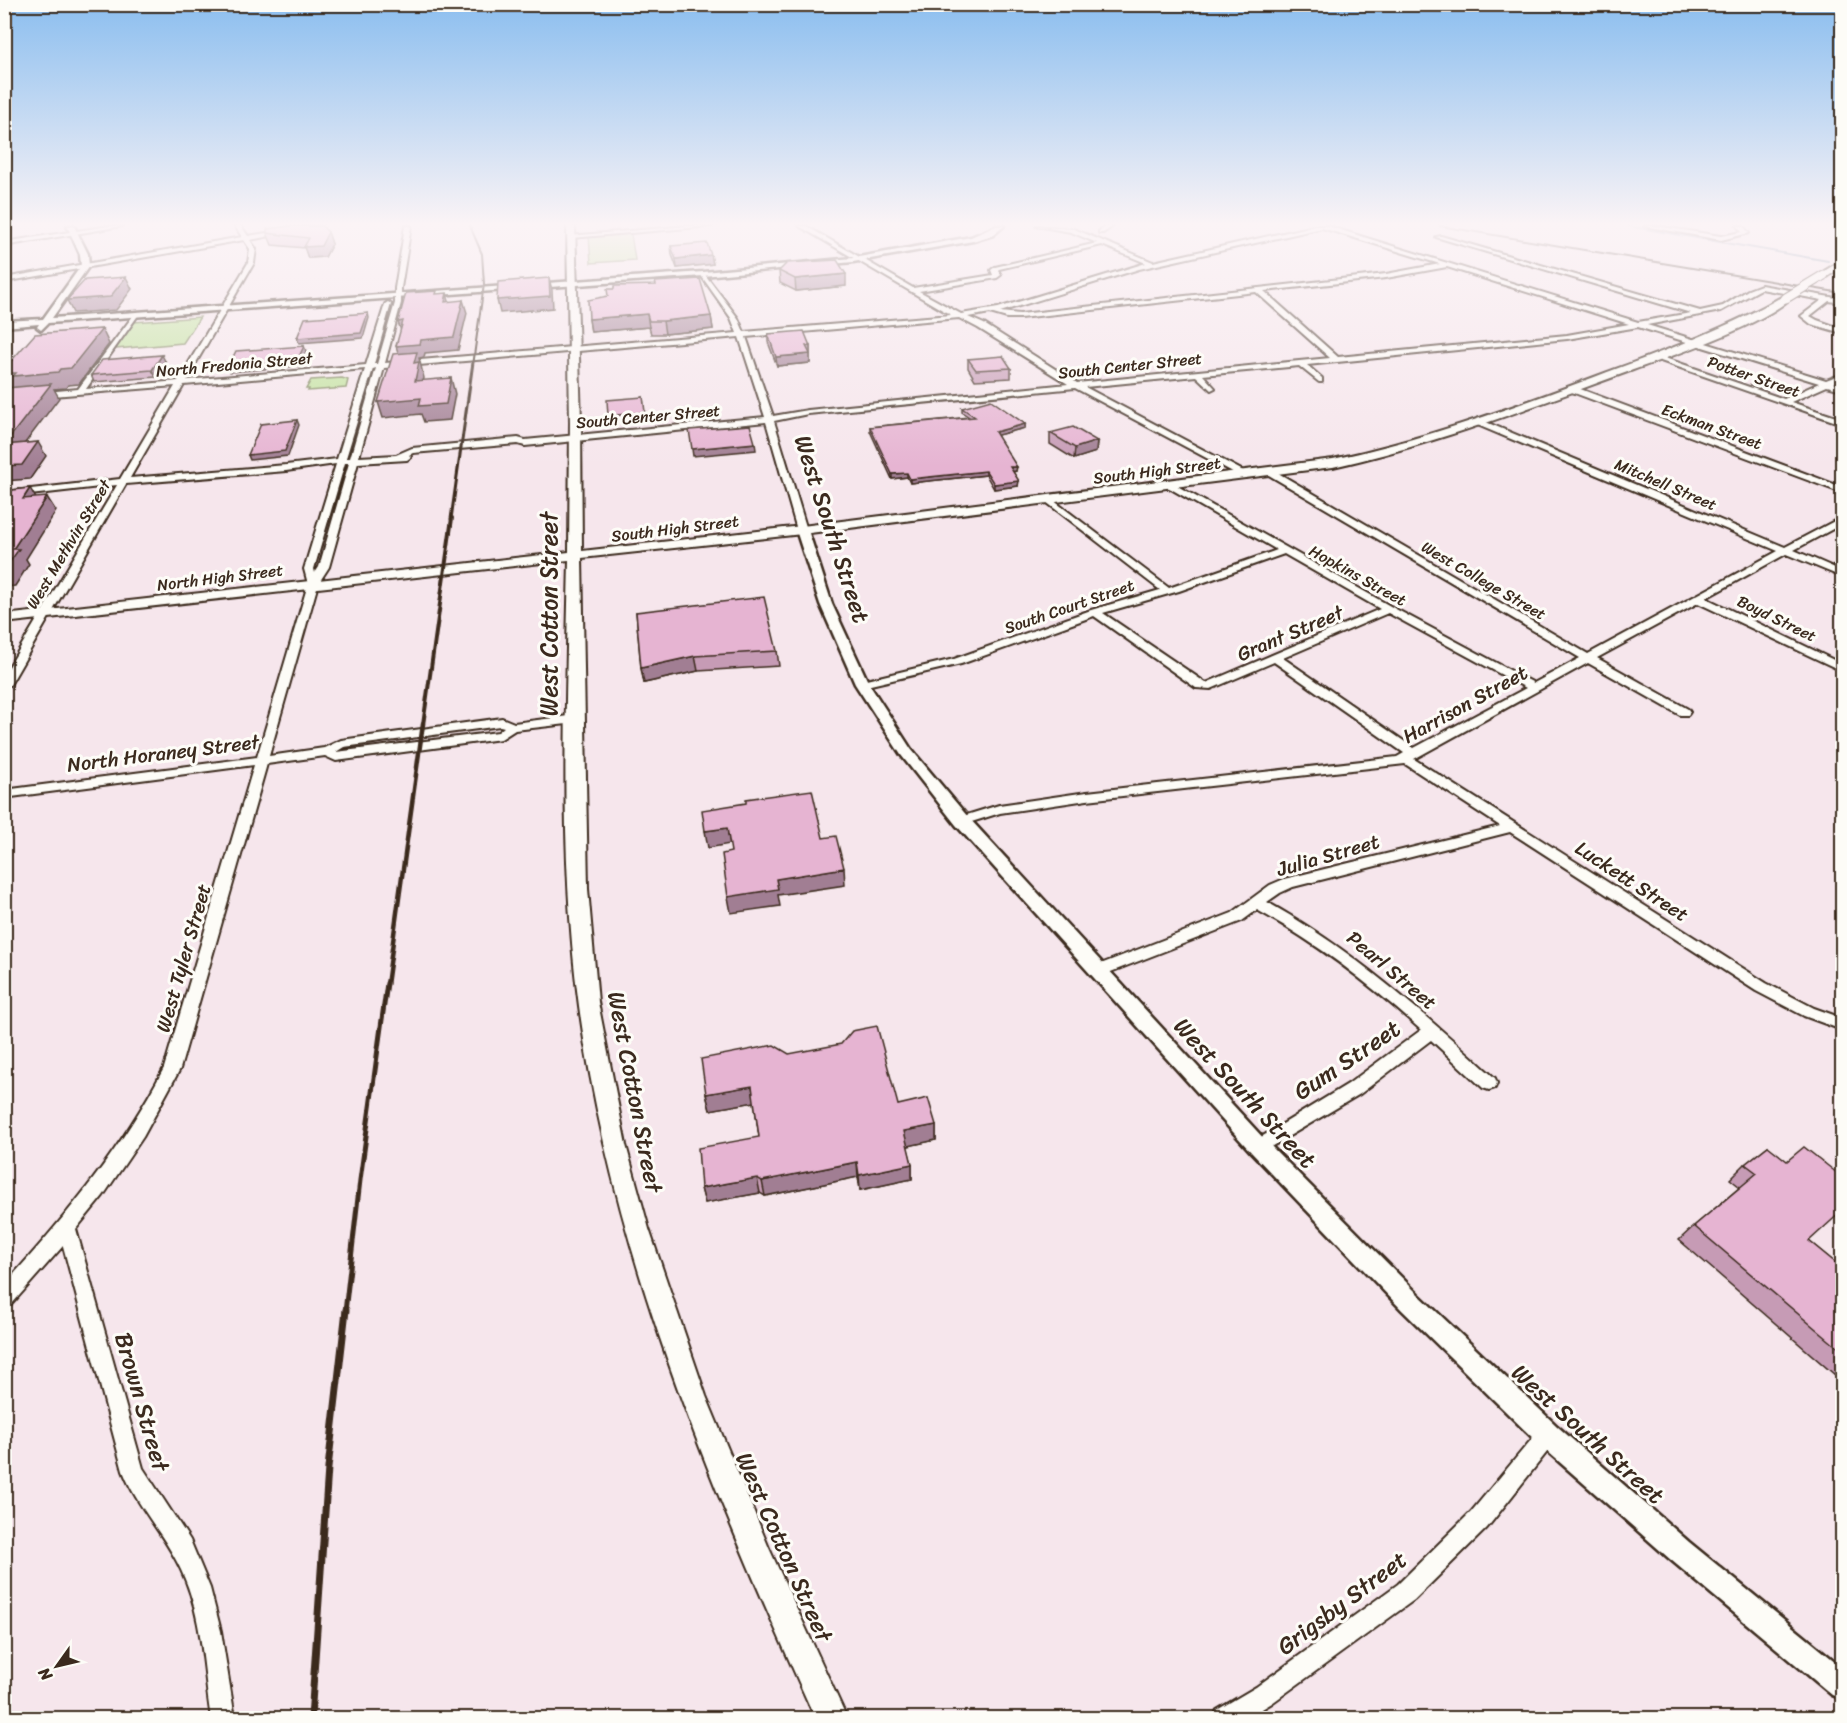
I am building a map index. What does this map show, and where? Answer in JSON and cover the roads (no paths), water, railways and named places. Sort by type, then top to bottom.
[{"type":"main road","name":"West Cotton Street","points":[[572,306],[576,438],[576,719],[580,899],[585,970],[596,1056],[622,1178],[656,1295],[694,1404],[749,1540],[831,1719]]},
{"type":"main road","name":"South High Street","points":[[440,570],[1049,500],[1270,472],[1378,453],[1478,422],[1700,342],[1751,319],[1772,306]]},
{"type":"main road","name":"North High Street","points":[[4,619],[440,570]]},
{"type":"street","points":[[36,332],[56,306]]},
{"type":"street","points":[[4,324],[246,306]]},
{"type":"street","name":"West Tyler Street","points":[[313,584],[309,569],[387,306]]},
{"type":"street","name":"West Tyler Street","points":[[4,1299],[67,1229],[141,1126],[172,1069],[313,584],[324,567],[397,306]]},
{"type":"street","name":"West South Street","points":[[726,306],[742,336],[770,419],[826,604],[862,684],[901,746],[962,821],[1259,1147],[1410,1302],[1548,1435],[1680,1551],[1842,1685]]},
{"type":"street","points":[[942,306],[981,326],[1075,385],[1244,475]]},
{"type":"street","points":[[960,316],[991,312],[1010,306]]},
{"type":"street","points":[[960,316],[985,320],[1108,306]]},
{"type":"street","points":[[1276,306],[1335,359]]},
{"type":"street","points":[[1587,306],[1842,388]]},
{"type":"street","points":[[1678,306],[1701,313]]},
{"type":"street","name":"South Center Street","points":[[69,487],[286,468],[400,455],[411,458],[461,449],[518,447],[525,443],[770,419],[785,415],[1566,337],[1729,306]]},
{"type":"street","points":[[1816,306],[1806,314],[1806,317],[1842,331]]},
{"type":"street","name":"West Methvin Street","points":[[4,685],[225,308]]},
{"type":"street","points":[[991,312],[1003,316],[1020,316]]},
{"type":"street","points":[[81,390],[136,314]]},
{"type":"street","name":"North Fredonia Street","points":[[8,398],[960,316]]},
{"type":"street","name":"Potter Street","points":[[1656,358],[1842,422]]},
{"type":"street","points":[[1300,363],[1319,380]]},
{"type":"street","points":[[1197,373],[1211,388]]},
{"type":"street","points":[[1784,402],[1842,376]]},
{"type":"street","name":"North Fredonia Street","points":[[8,398],[145,386]]},
{"type":"street","name":"Eckman Street","points":[[1572,389],[1842,490]]},
{"type":"street","name":"Mitchell Street","points":[[1478,422],[1842,574]]},
{"type":"street","name":"West College Street","points":[[1270,472],[1684,712]]},
{"type":"street","name":"Hopkins Street","points":[[1169,485],[1283,551],[1536,688]]},
{"type":"street","points":[[4,490],[69,487]]},
{"type":"street","points":[[4,495],[69,487]]},
{"type":"street","points":[[1049,500],[1167,591]]},
{"type":"street","name":"Harrison Street","points":[[962,821],[999,809],[1080,796],[1388,764],[1410,757],[1842,520]]},
{"type":"street","name":"South Court Street","points":[[862,684],[957,662],[1095,612],[1167,591],[1283,551]]},
{"type":"street","name":"Boyd Street","points":[[1697,598],[1842,668]]},
{"type":"street","name":"Grant Street","points":[[1095,612],[1205,687],[1276,659],[1388,609]]},
{"type":"street","name":"Luckett Street","points":[[1276,659],[1410,757],[1512,827],[1766,991],[1809,1012],[1842,1024]]},
{"type":"street","points":[[512,728],[576,719]]},
{"type":"street","name":"North Horaney Street","points":[[4,794],[327,752],[341,744],[502,722],[512,728],[501,735],[420,747],[336,757],[327,752]]},
{"type":"street","name":"Julia Street","points":[[1098,971],[1230,920],[1289,883],[1512,827]]},
{"type":"street","name":"Pearl Street","points":[[1258,904],[1326,942],[1489,1083]]},
{"type":"street","name":"Gum Street","points":[[1259,1147],[1354,1089],[1431,1031]]},
{"type":"street","name":"Brown Street","points":[[67,1229],[133,1471],[146,1497],[183,1549],[196,1580],[206,1615],[223,1719]]},
{"type":"street","name":"Grigsby Street","points":[[1225,1719],[1264,1695],[1406,1592],[1479,1520],[1548,1435]]},
{"type":"railway","points":[[474,356],[481,306]]},
{"type":"railway","points":[[451,519],[474,355]]},
{"type":"railway","points":[[423,725],[452,518]]},
{"type":"railway","points":[[387,985],[423,724]]},
{"type":"railway","points":[[345,1312],[360,1180],[387,983]]},
{"type":"railway","points":[[311,1718],[328,1468],[346,1310]]}]
